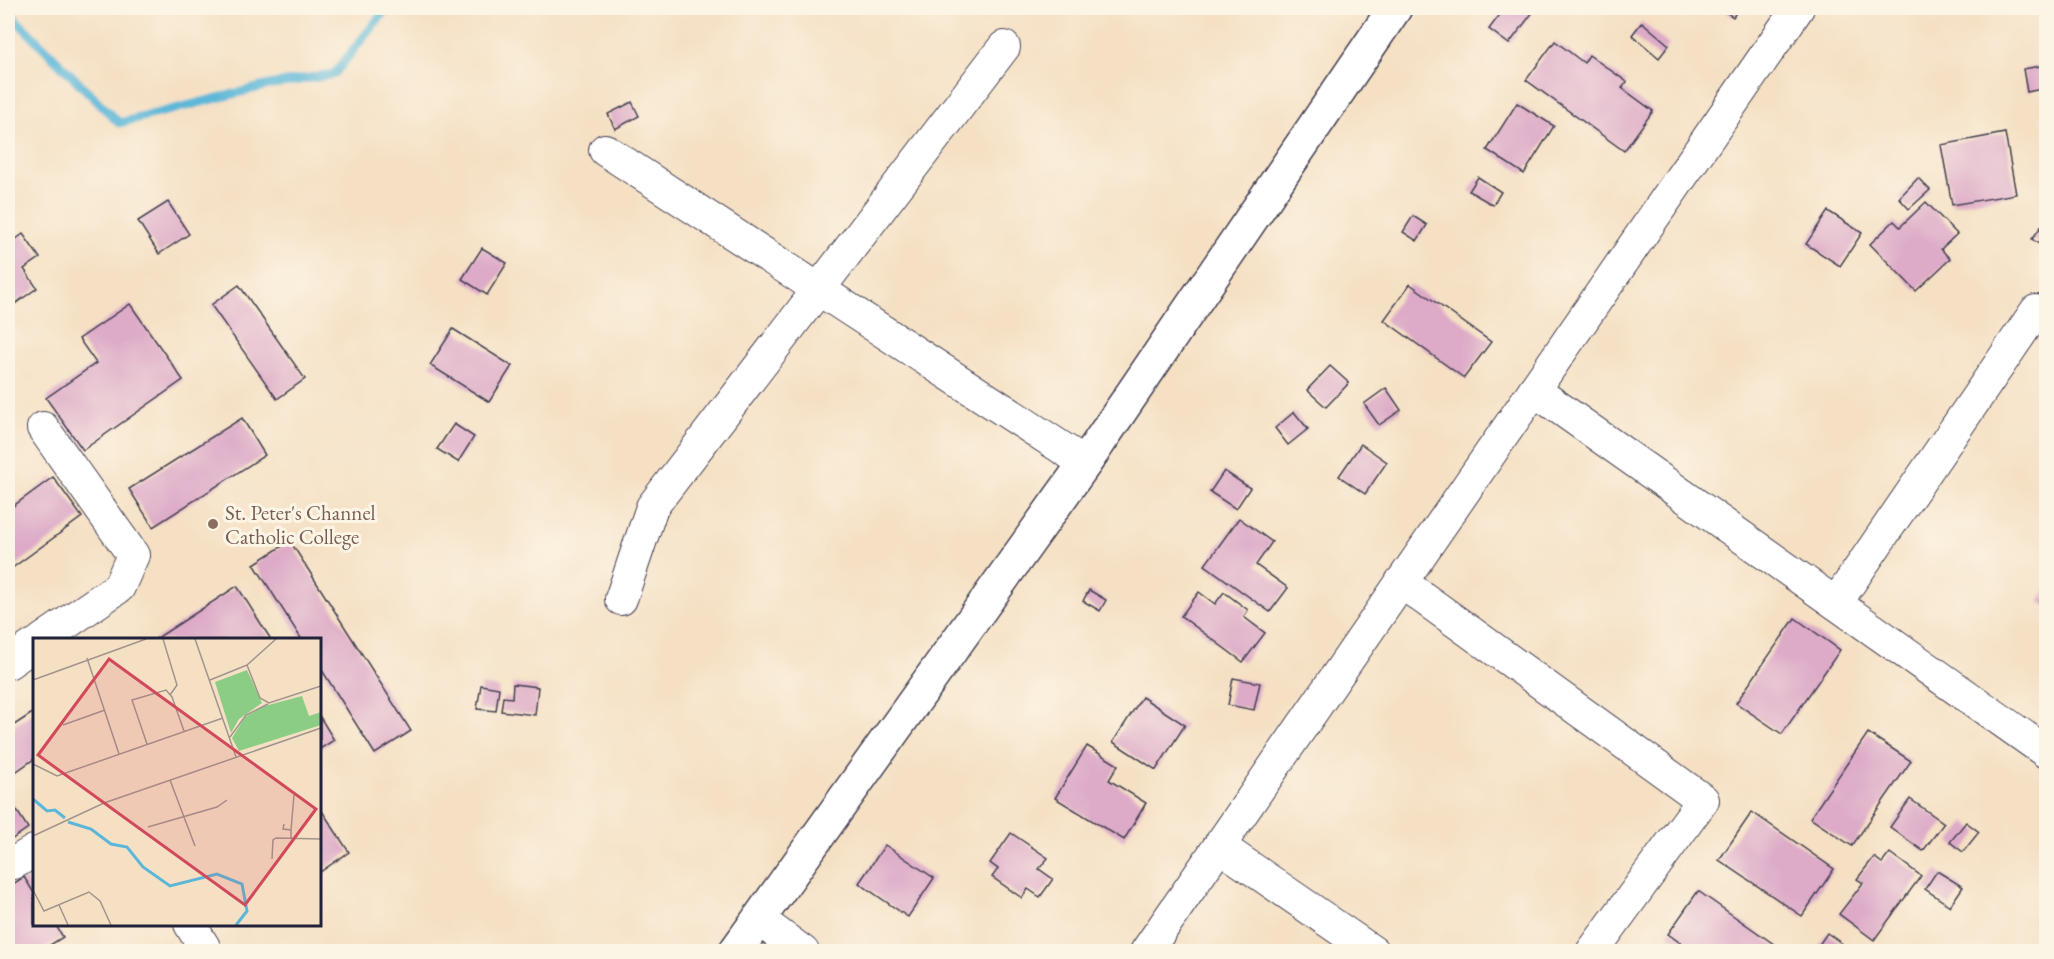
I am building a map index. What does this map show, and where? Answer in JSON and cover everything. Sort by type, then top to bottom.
[{"type":"main road","points":[[735,951],[1085,463],[1395,8]]},
{"type":"street","points":[[1146,951],[1798,8]]},
{"type":"street","points":[[621,599],[652,507],[1004,47]]},
{"type":"street","points":[[605,150],[1085,463]]},
{"type":"street","points":[[1836,603],[2036,311]]},
{"type":"street","points":[[1534,390],[2046,752]]},
{"type":"street","points":[[43,428],[133,555],[119,587],[52,638]]},
{"type":"street","points":[[1401,582],[1703,800],[1592,951]]},
{"type":"street","points":[[1219,846],[1373,951]]},
{"type":"street","points":[[758,919],[803,951]]},
{"type":"street","points":[[191,926],[204,947],[210,926]]},
{"type":"building","points":[[1505,8],[1536,8],[1509,44],[1489,29]]},
{"type":"building","points":[[1720,8],[1739,8],[1733,17]]},
{"type":"building","points":[[1642,22],[1669,45],[1659,58],[1632,35]]},
{"type":"building","points":[[1555,41],[1584,63],[1589,55],[1627,82],[1622,88],[1653,111],[1624,151],[1526,80]]},
{"type":"building","points":[[2046,65],[2046,88],[2027,92],[2023,69]]},
{"type":"building","points":[[632,102],[639,116],[615,129],[608,114]]},
{"type":"building","points":[[1517,103],[1554,126],[1524,174],[1487,150]]},
{"type":"building","points":[[2005,133],[2016,194],[1952,205],[1941,145]]},
{"type":"building","points":[[1478,177],[1501,192],[1493,205],[1469,191]]},
{"type":"building","points":[[1918,178],[1930,190],[1909,209],[1899,198]]},
{"type":"building","points":[[168,202],[189,234],[159,254],[138,221]]},
{"type":"building","points":[[1926,202],[1957,234],[1941,249],[1950,259],[1916,291],[1870,244],[1894,221],[1900,227]]},
{"type":"building","points":[[1828,211],[1862,233],[1840,266],[1806,244]]},
{"type":"building","points":[[1413,216],[1427,225],[1417,241],[1403,232]]},
{"type":"building","points":[[2046,220],[2046,249],[2032,239]]},
{"type":"building","points":[[23,234],[40,258],[24,269],[37,288],[12,306],[8,303],[8,245]]},
{"type":"building","points":[[482,248],[507,263],[487,295],[462,279]]},
{"type":"building","points":[[1410,284],[1491,342],[1464,378],[1384,320]]},
{"type":"building","points":[[239,285],[305,379],[277,399],[211,305]]},
{"type":"building","points":[[130,304],[183,380],[83,450],[46,398],[96,363],[79,339]]},
{"type":"building","points":[[453,329],[512,366],[489,402],[430,365]]},
{"type":"building","points":[[1330,366],[1349,383],[1326,407],[1307,390]]},
{"type":"building","points":[[1386,388],[1401,410],[1379,425],[1364,404]]},
{"type":"building","points":[[1294,412],[1308,429],[1288,445],[1275,428]]},
{"type":"building","points":[[242,418],[265,455],[153,527],[129,489]]},
{"type":"building","points":[[454,424],[474,437],[458,462],[437,449]]},
{"type":"building","points":[[1361,444],[1387,462],[1365,494],[1339,476]]},
{"type":"building","points":[[1224,471],[1250,488],[1236,509],[1210,492]]},
{"type":"building","points":[[53,477],[82,517],[8,571],[8,510]]},
{"type":"building","points":[[1239,518],[1272,542],[1256,565],[1288,588],[1270,612],[1205,565]]},
{"type":"building","points":[[290,541],[411,731],[375,754],[321,669],[321,638],[301,638],[254,564]]},
{"type":"building","points":[[237,586],[270,638],[157,638]]},
{"type":"building","points":[[1089,590],[1106,600],[1100,611],[1083,601]]},
{"type":"building","points":[[2046,590],[2046,606],[2039,602]]},
{"type":"building","points":[[1199,592],[1215,604],[1224,592],[1248,610],[1244,617],[1265,633],[1243,662],[1181,616]]},
{"type":"building","points":[[1795,618],[1840,650],[1782,734],[1736,703]]},
{"type":"building","points":[[1233,678],[1260,683],[1254,710],[1228,705]]},
{"type":"building","points":[[513,684],[538,687],[535,715],[501,711],[503,697],[512,698]]},
{"type":"building","points":[[481,685],[499,688],[496,711],[477,709]]},
{"type":"building","points":[[1142,697],[1185,725],[1156,770],[1113,742]]},
{"type":"building","points":[[33,713],[33,760],[8,777],[8,729]]},
{"type":"building","points":[[321,719],[334,740],[321,748]]},
{"type":"building","points":[[1868,733],[1911,761],[1852,846],[1810,818]]},
{"type":"building","points":[[1087,746],[1118,765],[1109,780],[1146,803],[1124,840],[1055,798]]},
{"type":"building","points":[[8,797],[28,828],[8,842]]},
{"type":"building","points":[[1910,799],[1944,823],[1923,851],[1890,827]]},
{"type":"building","points":[[321,812],[349,852],[321,871]]},
{"type":"building","points":[[1752,812],[1834,869],[1802,916],[1719,860]]},
{"type":"building","points":[[1966,822],[1979,832],[1963,852],[1950,842]]},
{"type":"building","points":[[1011,833],[1048,858],[1039,869],[1053,879],[1040,897],[1028,889],[1022,898],[992,877],[998,869],[990,863]]},
{"type":"building","points":[[885,845],[934,878],[908,917],[859,883]]},
{"type":"building","points":[[1890,853],[1921,876],[1874,940],[1839,914],[1863,883],[1857,879],[1874,857],[1882,863]]},
{"type":"building","points":[[1937,871],[1963,887],[1950,906],[1925,889]]},
{"type":"building","points":[[24,877],[33,891],[33,926],[56,926],[63,937],[39,952],[8,952],[8,887]]},
{"type":"building","points":[[1698,891],[1778,947],[1775,952],[1693,952],[1668,934]]},
{"type":"building","points":[[1827,933],[1854,952],[1814,952]]},
{"type":"waterway","points":[[8,12],[119,123],[269,85],[334,74],[387,8]]},
{"type":"place","name":"St. Peter's Channel Catholic College","points":[[213,524]]}]
